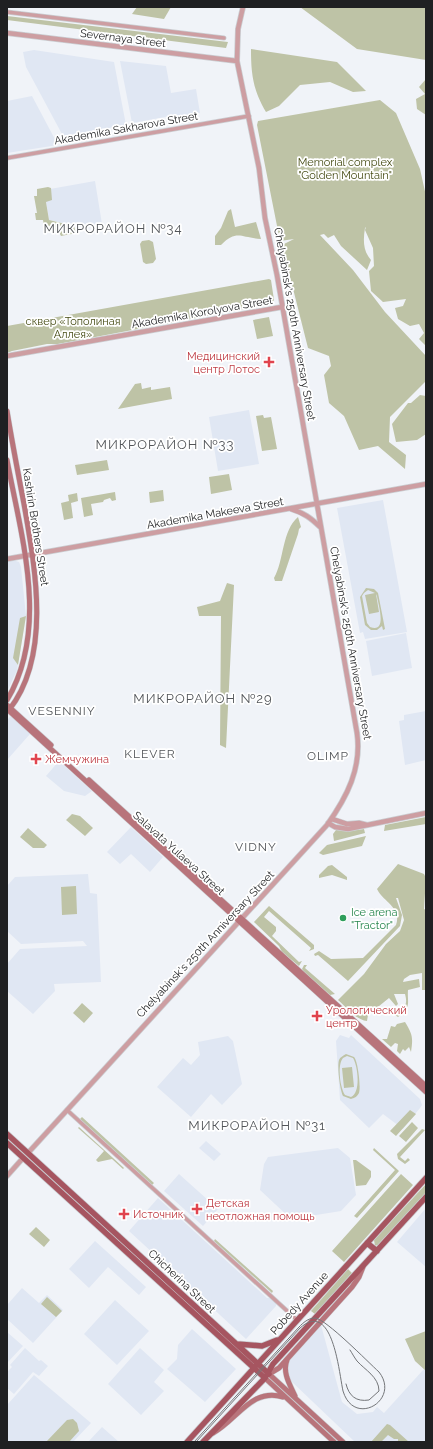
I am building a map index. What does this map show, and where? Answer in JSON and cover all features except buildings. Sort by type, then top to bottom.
[{"type":"main road","name":"Kashirin Brothers Street","points":[[7,411],[33,554],[37,606],[34,643],[27,676],[8,709]]},
{"type":"main road","name":"Kashirin Brothers Street","points":[[7,460],[24,556],[30,613],[20,671],[7,700]]},
{"type":"main road","name":"Salavata Yulaeva Street","points":[[8,709],[426,1086]]},
{"type":"main road","name":"Salavata Yulaeva Street","points":[[241,919],[426,1092]]},
{"type":"main road","name":"Chicherina Street","points":[[7,1134],[143,1263],[255,1366],[297,1399],[343,1442]]},
{"type":"main road","name":"Chicherina Street","points":[[7,1143],[236,1344],[255,1366]]},
{"type":"main road","name":"Chelyabinsk's 250th Anniversary Street","points":[[23,1158],[28,1153]]},
{"type":"main road","name":"Pobedy Avenue","points":[[187,1442],[426,1178]]},
{"type":"main road","name":"Pobedy Avenue","points":[[203,1442],[267,1376],[274,1364],[426,1197]]},
{"type":"main road","points":[[367,1243],[377,1251]]},
{"type":"main road","points":[[267,1376],[279,1368],[352,1287],[364,1266]]},
{"type":"main road","points":[[236,1344],[262,1346],[282,1337]]},
{"type":"main road","points":[[290,1356],[286,1363],[286,1378],[297,1399]]},
{"type":"main road","name":"Chicherina Street","points":[[267,1376],[286,1398],[334,1442]]},
{"type":"main road","points":[[210,1434],[232,1420],[254,1399],[275,1395],[286,1398]]},
{"type":"street","name":"Chelyabinsk's 250th Anniversary Street","points":[[28,1153],[328,823],[341,807],[353,781],[358,756],[358,742],[265,218],[259,168],[238,61],[238,29],[243,7]]},
{"type":"street","points":[[7,12],[224,38]]},
{"type":"street","name":"Severnaya Street","points":[[7,33],[238,61]]},
{"type":"street","name":"Akademika Sakharova Street","points":[[7,158],[249,116]]},
{"type":"street","name":"Akademika Korolyova Street","points":[[7,356],[282,307]]},
{"type":"street","name":"Akademika Makeeva Street","points":[[7,559],[426,484]]},
{"type":"street","points":[[290,509],[310,517],[320,528]]},
{"type":"street","points":[[328,823],[335,827],[348,829],[426,813]]},
{"type":"street","points":[[332,818],[347,824],[359,823],[366,825]]},
{"type":"street","points":[[67,1110],[297,1320]]},
{"type":"street","name":"Chelyabinsk's 250th Anniversary Street","points":[[7,1176],[23,1158]]},
{"type":"shaded area","points":[[34,50],[114,62],[126,125],[63,136],[26,67],[23,52]]},
{"type":"shaded area","points":[[120,61],[166,66],[171,93],[196,89],[200,113],[177,117],[176,115],[132,123]]},
{"type":"shaded area","points":[[32,96],[58,145],[7,153],[7,101]]},
{"type":"shaded area","points":[[95,181],[102,224],[81,227],[49,220],[46,201],[50,189]]},
{"type":"shaded area","points":[[249,410],[259,464],[218,471],[209,417]]},
{"type":"shaded area","points":[[383,500],[407,632],[365,639],[363,632],[360,633],[337,508]]},
{"type":"shaded area","points":[[13,560],[19,562],[21,567],[26,616],[17,670],[7,692],[7,561]]},
{"type":"shaded area","points":[[406,633],[412,668],[372,676],[366,641]]},
{"type":"shaded area","points":[[426,711],[426,760],[405,765],[399,721],[404,720],[404,715]]},
{"type":"shaded area","points":[[11,716],[30,734],[7,760],[7,720]]},
{"type":"shaded area","points":[[59,761],[92,791],[85,796],[64,791],[46,776]]},
{"type":"shaded area","points":[[131,827],[163,857],[150,872],[131,854],[120,864],[107,852]]},
{"type":"shaded area","points":[[88,874],[90,893],[97,894],[101,982],[54,984],[55,991],[33,1014],[7,991],[7,964],[20,949],[87,946],[83,941],[21,944],[7,931],[7,886],[15,877]]},
{"type":"shaded area","points":[[340,1035],[349,1038],[351,1035],[420,1099],[422,1105],[403,1129],[383,1114],[369,1128],[340,1100],[336,1041]]},
{"type":"shaded area","points":[[228,1036],[233,1041],[242,1084],[222,1105],[211,1094],[191,1117],[157,1087],[183,1058],[191,1065],[200,1055],[198,1042]]},
{"type":"shaded area","points":[[206,1141],[221,1154],[214,1161],[199,1148]]},
{"type":"shaded area","points":[[338,1148],[350,1158],[356,1195],[341,1211],[291,1219],[260,1190],[264,1164],[268,1157]]},
{"type":"shaded area","points":[[179,1174],[218,1209],[203,1226],[164,1191]]},
{"type":"shaded area","points":[[158,1198],[267,1298],[270,1298],[276,1303],[276,1306],[246,1339],[129,1231]]},
{"type":"shaded area","points":[[426,1208],[426,1267],[397,1242]]},
{"type":"shaded area","points":[[95,1241],[146,1287],[139,1295],[108,1267],[89,1288],[69,1269]]},
{"type":"shaded area","points":[[22,1288],[39,1303],[47,1295],[63,1310],[33,1343],[7,1319],[7,1305]]},
{"type":"shaded area","points":[[115,1300],[149,1331],[117,1365],[84,1334]]},
{"type":"shaded area","points":[[321,1325],[342,1402],[357,1414],[373,1412],[377,1407],[384,1413],[424,1369],[426,1371],[426,1442],[355,1442],[291,1381],[287,1373],[288,1362]]},
{"type":"shaded area","points":[[192,1329],[236,1369],[205,1402],[167,1369],[177,1359],[178,1345]]},
{"type":"shaded area","points":[[7,1332],[23,1346],[7,1363]]},
{"type":"shaded area","points":[[25,1348],[39,1361],[41,1360],[48,1366],[39,1376],[33,1372],[14,1394],[7,1388],[7,1372],[12,1367],[10,1365]]},
{"type":"shaded area","points":[[140,1348],[164,1370],[154,1382],[164,1391],[141,1415],[108,1384]]},
{"type":"shaded area","points":[[34,1375],[91,1423],[73,1442],[7,1442],[7,1405]]},
{"type":"shaded area","points":[[102,1427],[119,1442],[88,1442]]},
{"type":"green space","points":[[137,7],[171,7],[164,19],[132,14]]},
{"type":"green space","points":[[300,7],[426,7],[426,60],[357,49]]},
{"type":"green space","points":[[7,16],[228,42],[226,48],[7,20]]},
{"type":"green space","points":[[251,49],[337,62],[366,91],[353,92],[330,82],[300,85],[279,106],[266,112],[258,96],[254,82]]},
{"type":"green space","points":[[426,79],[426,115],[417,109],[416,99],[425,94],[419,87]]},
{"type":"green space","name":"Memorial complex \"Golden Mountain\"","points":[[380,100],[396,113],[420,169],[426,196],[426,346],[419,339],[424,333],[419,324],[410,326],[398,319],[395,308],[403,306],[406,299],[383,302],[371,291],[369,271],[374,266],[373,248],[365,230],[366,227],[364,232],[364,245],[366,253],[371,260],[367,270],[341,246],[334,235],[328,238],[324,234],[320,235],[353,270],[385,312],[426,356],[426,381],[390,417],[389,442],[406,455],[405,469],[378,446],[359,450],[344,416],[329,403],[324,375],[331,366],[329,356],[308,348],[282,245],[294,239],[280,241],[257,125],[258,121]]},
{"type":"green space","points":[[48,187],[51,188],[52,200],[46,202],[49,220],[74,226],[76,233],[61,236],[58,230],[45,232],[43,220],[36,220],[35,213],[37,213],[34,196],[37,196],[37,189]]},
{"type":"green space","points":[[231,209],[235,227],[256,222],[261,239],[235,236],[226,240],[221,245],[215,245],[215,236],[221,228],[228,211]]},
{"type":"green space","points":[[149,240],[153,242],[156,259],[153,263],[146,264],[143,262],[140,244],[142,241]]},
{"type":"green space","name":"сквер «Тополиная Аллея»","points":[[269,279],[271,280],[274,300],[271,304],[58,344],[47,344],[7,353],[7,326]]},
{"type":"green space","points":[[269,317],[273,336],[257,339],[253,320]]},
{"type":"green space","points":[[141,383],[142,389],[151,387],[151,390],[170,387],[172,399],[118,409],[135,384]]},
{"type":"green space","points":[[420,395],[426,396],[426,434],[417,440],[396,442],[392,424],[408,403],[411,403]]},
{"type":"green space","points":[[263,415],[264,418],[271,417],[277,449],[262,451],[256,416]]},
{"type":"green space","points":[[107,460],[109,470],[77,475],[75,465]]},
{"type":"green space","points":[[229,474],[232,490],[211,494],[209,477]]},
{"type":"green space","points":[[163,490],[164,501],[150,503],[149,492]]},
{"type":"green space","points":[[115,492],[116,500],[112,501],[110,498],[104,500],[103,502],[91,504],[93,515],[84,517],[81,498]]},
{"type":"green space","points":[[77,493],[78,501],[71,503],[73,518],[64,520],[61,503],[69,501],[68,495]]},
{"type":"green space","points":[[298,517],[301,527],[299,529],[282,581],[275,581],[274,578],[280,563],[286,538],[293,523]]},
{"type":"green space","points":[[227,583],[234,585],[226,748],[220,745],[221,616],[199,616],[197,607],[220,601]]},
{"type":"green space","points":[[366,588],[374,589],[378,593],[385,629],[383,630],[382,626],[377,630],[371,630],[365,625],[360,597]],"holes":[[[368,590],[375,593],[365,595],[369,614],[379,612],[376,594],[377,596],[381,617],[379,626],[376,628],[370,627],[367,623],[362,596]]]},
{"type":"green space","points":[[26,616],[18,665],[13,658],[20,618]]},
{"type":"green space","points":[[72,814],[80,816],[93,828],[85,836],[66,820]]},
{"type":"green space","points":[[426,817],[426,824],[384,831],[385,825]]},
{"type":"green space","points":[[28,828],[47,845],[44,848],[33,848],[20,837]]},
{"type":"green space","points":[[364,829],[365,833],[334,841],[333,834],[336,830],[349,831]]},
{"type":"green space","points":[[366,836],[362,846],[323,855],[319,853],[327,845]]},
{"type":"green space","points":[[398,864],[424,874],[426,878],[424,909],[426,910],[426,990],[422,990],[422,973],[410,975],[404,979],[403,982],[419,979],[420,987],[408,990],[408,1005],[402,1014],[398,1017],[395,1015],[406,1004],[405,994],[394,994],[398,1004],[396,1006],[389,998],[368,1015],[367,1021],[355,1016],[338,1000],[364,974],[386,944],[400,931],[404,920],[398,898],[396,898],[402,915],[400,926],[348,981],[318,955],[315,956],[314,954],[319,951],[331,959],[363,958],[396,925],[397,919],[394,909],[377,889]]},
{"type":"green space","points":[[332,865],[347,877],[347,880],[332,875],[319,878],[319,875],[328,866]]},
{"type":"green space","points":[[76,886],[77,914],[62,915],[61,887]]},
{"type":"green space","points":[[269,906],[314,945],[314,949],[309,951],[311,948],[269,911],[264,917],[276,927],[276,931],[272,936],[299,962],[302,961],[299,966],[282,952],[279,946],[254,922]]},
{"type":"green space","points":[[304,965],[307,965],[305,968],[335,994],[330,995],[304,972],[302,969]]},
{"type":"green space","points":[[82,1003],[93,1013],[84,1023],[73,1013]]},
{"type":"green space","points":[[405,1022],[412,1037],[411,1052],[409,1047],[405,1051],[403,1049],[400,1054],[397,1051],[398,1044],[395,1043],[391,1047],[382,1039],[387,1039],[391,1026],[395,1027],[397,1024]]},
{"type":"green space","points":[[346,1054],[354,1057],[359,1074],[359,1093],[351,1099],[343,1096],[340,1084],[338,1063],[340,1058]],"holes":[[[347,1056],[353,1058],[358,1079],[356,1090],[354,1095],[351,1097],[345,1095],[343,1092],[340,1066],[343,1058]]]},
{"type":"green space","points":[[352,1067],[354,1087],[344,1088],[342,1068]]},
{"type":"green space","points":[[410,1110],[416,1114],[396,1136],[390,1131]]},
{"type":"green space","points":[[82,1117],[154,1183],[152,1185],[80,1119]]},
{"type":"green space","points":[[412,1122],[418,1128],[406,1142],[399,1136]]},
{"type":"green space","points":[[79,1127],[124,1168],[123,1169],[112,1159],[98,1162],[96,1160],[104,1151],[78,1128]]},
{"type":"green space","points":[[422,1129],[425,1130],[400,1157],[405,1161],[408,1158],[410,1160],[405,1164],[398,1159],[397,1154]]},
{"type":"green space","points":[[374,1148],[399,1171],[357,1218],[354,1216],[395,1170],[373,1150]]},
{"type":"green space","points":[[353,1160],[356,1160],[371,1171],[371,1177],[366,1185],[356,1186]]},
{"type":"green space","points":[[401,1174],[413,1185],[344,1262],[332,1251]]},
{"type":"green space","points":[[426,1184],[426,1194],[378,1245],[375,1246],[374,1240]]},
{"type":"green space","points":[[36,1227],[50,1240],[44,1247],[29,1234]]},
{"type":"green space","points":[[215,1239],[273,1291],[272,1293],[214,1241]]},
{"type":"green space","points":[[348,1269],[352,1273],[315,1314],[311,1311]]},
{"type":"green space","points":[[47,1297],[62,1311],[56,1317],[41,1304]]},
{"type":"green space","points":[[426,1331],[426,1371],[415,1361],[405,1339]]},
{"type":"green space","points":[[73,1419],[77,1423],[79,1431],[69,1442],[46,1442],[67,1420]]},
{"type":"green space","points":[[387,1424],[409,1442],[398,1442],[398,1439],[394,1439],[388,1435],[381,1442],[371,1442]]},
{"type":"tram line","points":[[194,1442],[299,1327],[310,1319],[315,1318],[328,1325],[379,1372],[384,1382],[384,1392],[380,1400],[373,1406],[365,1409],[356,1408],[349,1402],[343,1391],[336,1356],[327,1330],[320,1323],[311,1322],[300,1328],[196,1442]]},
{"type":"tram line","points":[[346,1384],[351,1395],[360,1400],[369,1400],[379,1391],[377,1382],[357,1361],[350,1350]]},
{"type":"place","name":"Медицинский центр Лотос","points":[[269,362]]},
{"type":"place","name":"Жемчужина","points":[[36,759]]},
{"type":"place","name":"Ice arena \"Tractor\"","points":[[343,918]]},
{"type":"place","name":"Урологический центр","points":[[317,1016]]},
{"type":"place","name":"Детская неотложная помощь","points":[[197,1209]]},
{"type":"place","name":"Источник","points":[[124,1214]]},
{"type":"district","name":"МИКРОРАЙОН №34","points":[[113,228]]},
{"type":"district","name":"МИКРОРАЙОН №33","points":[[165,444]]},
{"type":"district","name":"МИКРОРАЙОН №29","points":[[203,698]]},
{"type":"district","name":"VESENNIY","points":[[62,711]]},
{"type":"district","name":"KLEVER","points":[[150,754]]},
{"type":"district","name":"OLIMP","points":[[328,756]]},
{"type":"district","name":"VIDNY","points":[[256,847]]},
{"type":"district","name":"МИКРОРАЙОН №31","points":[[257,1125]]}]
